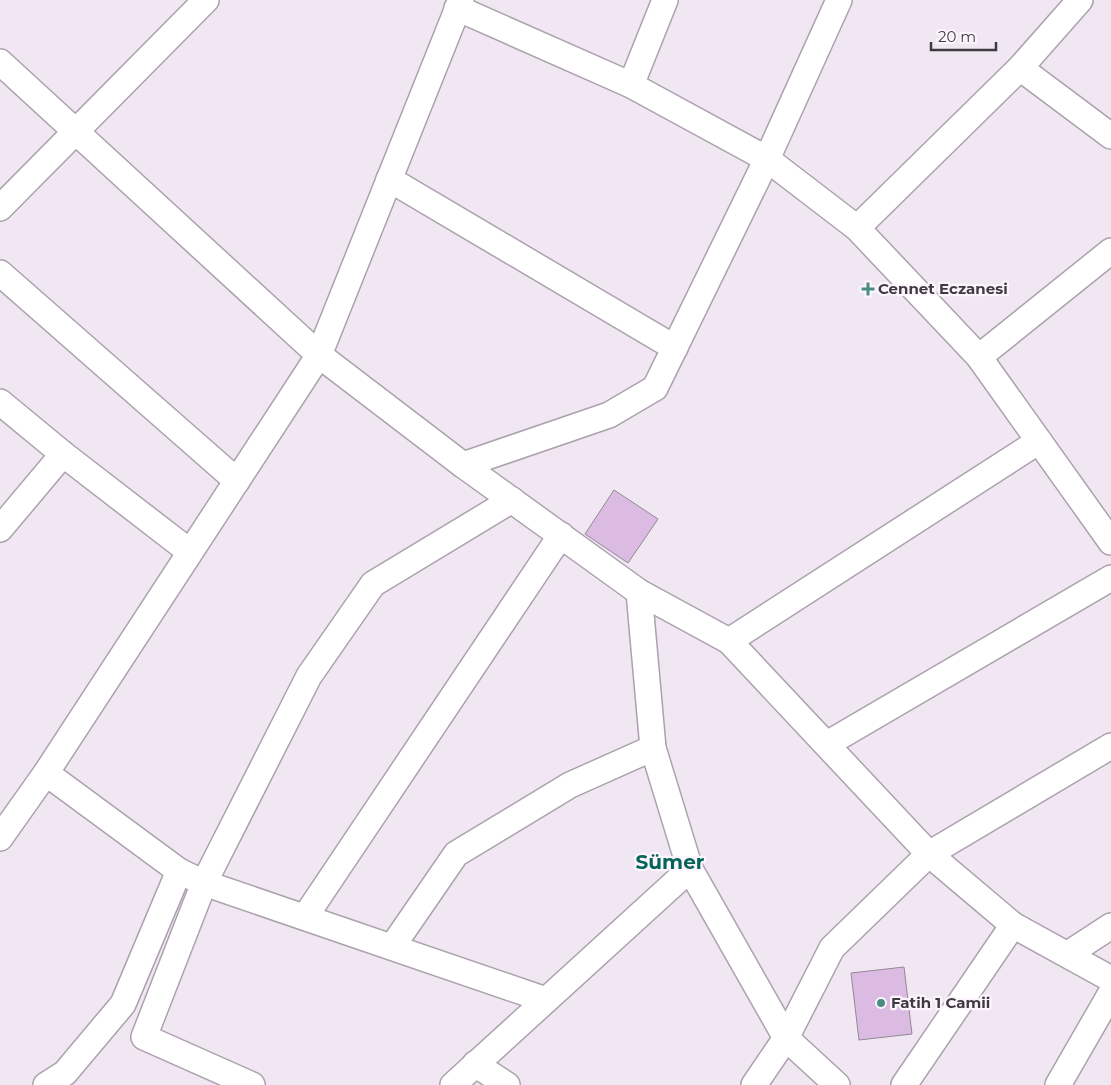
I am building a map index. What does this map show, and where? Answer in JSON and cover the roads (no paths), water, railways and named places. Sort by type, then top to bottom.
[{"type":"street","points":[[0,208],[206,0]]},
{"type":"street","points":[[631,85],[664,0]]},
{"type":"street","points":[[463,465],[609,415],[655,388],[768,159],[839,0]]},
{"type":"street","points":[[857,228],[1020,68],[1080,0]]},
{"type":"street","points":[[0,838],[46,773],[319,355],[459,4],[631,85],[768,159],[857,228],[979,357],[1111,542]]},
{"type":"street","points":[[0,62],[319,355],[463,465],[639,592],[729,641],[930,854],[1013,925],[1111,979]]},
{"type":"street","points":[[1020,68],[1111,136]]},
{"type":"street","points":[[389,179],[675,348]]},
{"type":"street","points":[[979,357],[1111,251]]},
{"type":"street","points":[[0,273],[236,482]]},
{"type":"street","points":[[0,402],[63,454],[190,552]]},
{"type":"street","points":[[729,641],[1039,441]]},
{"type":"street","points":[[0,529],[63,454]]},
{"type":"street","points":[[252,1085],[144,1037],[204,883],[309,676],[374,584],[512,500]]},
{"type":"street","points":[[305,917],[561,536]]},
{"type":"street","points":[[827,744],[1111,578]]},
{"type":"street","points":[[639,592],[653,748],[690,869],[786,1038],[837,1085]]},
{"type":"street","points":[[754,1085],[786,1038],[832,948],[930,854],[1111,746]]},
{"type":"street","points":[[392,947],[456,854],[570,785],[653,748]]},
{"type":"street","points":[[46,773],[179,871],[204,883],[546,1000]]},
{"type":"street","points":[[453,1085],[690,869]]},
{"type":"street","points":[[46,1085],[65,1073],[123,1004],[179,871]]},
{"type":"street","points":[[904,1085],[1013,925]]},
{"type":"street","points":[[1068,954],[1111,926]]},
{"type":"street","points":[[1058,1085],[1111,993]]},
{"type":"street","points":[[475,1064],[507,1085]]},
{"type":"place","name":"Cennet Eczanesi","points":[[868,289]]},
{"type":"place","name":"Fatih 1 Camii","points":[[881,1003]]},
{"type":"district","name":"Sümer","points":[[670,862]]}]
